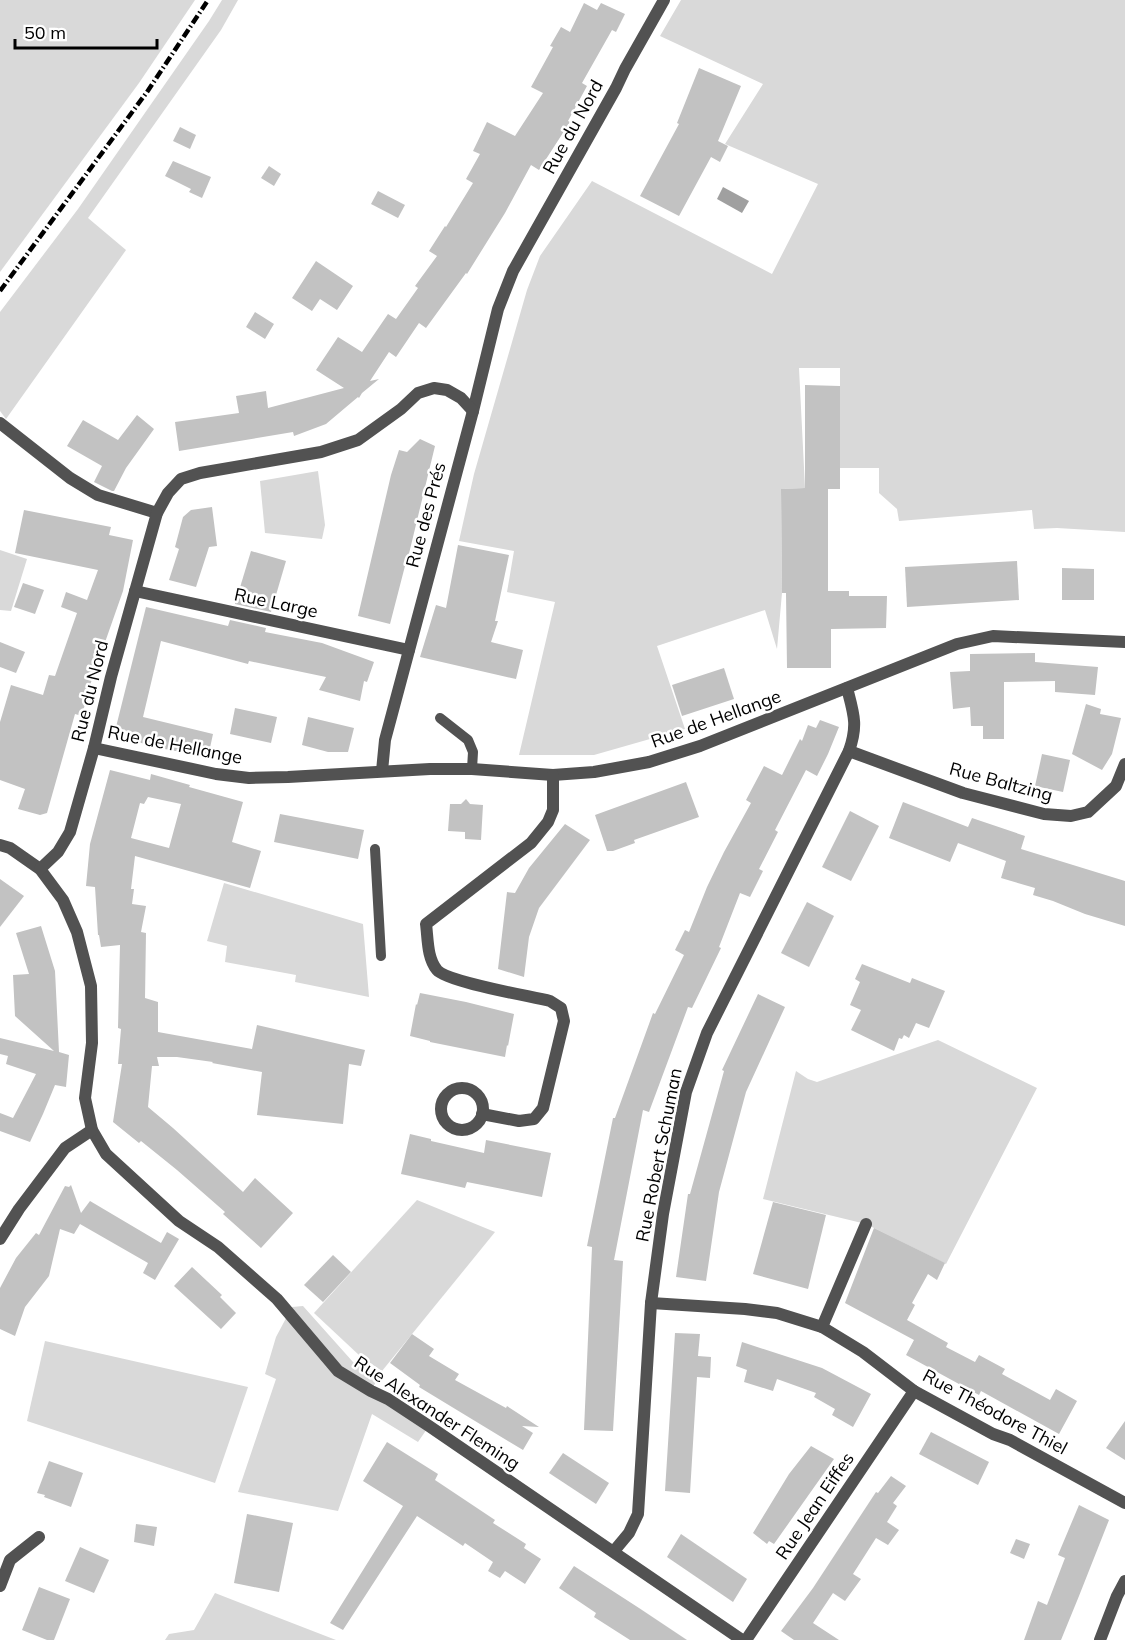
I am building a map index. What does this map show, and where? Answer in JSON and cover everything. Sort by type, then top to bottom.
[{"type":"street","name":"Rue du Nord","points":[[513,271],[664,0]]},
{"type":"street","name":"Rue des Prés","points":[[382,771],[385,740],[498,309],[513,271]]},
{"type":"street","name":"Rue du Nord","points":[[40,870],[58,852],[70,832],[157,513],[168,493],[182,479],[200,472],[321,452],[358,440],[401,410],[418,393],[434,388],[447,390],[460,398],[473,411]]},
{"type":"street","points":[[0,423],[70,478],[98,495],[157,513]]},
{"type":"street","name":"Rue Large","points":[[135,591],[409,650]]},
{"type":"street","name":"Rue de Hellange","points":[[94,748],[216,774],[249,778],[430,769],[472,769],[553,775],[594,772],[649,762],[700,746],[957,644],[993,636],[1125,642]]},
{"type":"street","name":"Rue Robert Schuman","points":[[614,1551],[629,1533],[638,1514],[651,1303],[663,1214],[686,1092],[707,1033],[849,751],[855,735],[855,718],[848,688]]},
{"type":"street","name":"Rue Baltzing","points":[[849,751],[963,793],[1057,816],[1088,812],[1116,786],[1125,764]]},
{"type":"street","points":[[482,1114],[519,1121],[534,1119],[543,1108],[564,1021],[561,1008],[550,1001],[455,980],[437,971],[430,955],[426,924],[537,836],[548,822],[553,810],[553,775]]},
{"type":"street","name":"Rue Alexander Fleming","points":[[0,845],[10,848],[40,870],[63,900],[77,932],[91,986],[92,1043],[85,1098],[92,1130],[106,1154],[179,1221],[218,1247],[276,1299],[338,1371],[388,1399],[744,1640]]},
{"type":"street","points":[[0,1239],[19,1209],[65,1148],[92,1130]]},
{"type":"street","points":[[822,1327],[866,1224]]},
{"type":"street","name":"Rue Théodore Thiel","points":[[651,1303],[777,1313],[822,1327],[863,1352],[914,1391],[1125,1503]]},
{"type":"street","name":"Rue Jean Eiffes","points":[[744,1640],[914,1391]]},
{"type":"street","points":[[0,1586],[10,1560],[39,1537]]},
{"type":"street","points":[[1100,1640],[1125,1581]]},
{"type":"lane","points":[[440,718],[468,740],[473,752],[472,769]]},
{"type":"lane","points":[[375,849],[381,956]]},
{"type":"shaded area","points":[[0,0],[195,0],[139,83],[0,272]]},
{"type":"shaded area","points":[[222,0],[238,0],[221,30],[88,218],[126,250],[6,419],[0,411],[0,312],[78,209]]},
{"type":"shaded area","points":[[681,0],[1125,0],[1125,532],[1034,529],[1032,510],[899,521],[897,509],[879,493],[879,468],[840,468],[840,368],[799,368],[805,488],[781,489],[782,593],[777,649],[765,610],[657,646],[685,729],[594,755],[519,755],[555,602],[507,592],[514,551],[459,541],[474,474],[527,290],[540,256],[592,181],[772,274],[818,184],[725,144],[763,84],[660,36]]},
{"type":"shaded area","points":[[723,187],[749,201],[742,213],[717,199]]},
{"type":"shaded area","points":[[318,471],[325,525],[322,539],[265,533],[260,481]]},
{"type":"shaded area","points":[[0,550],[27,559],[11,611],[0,610]]},
{"type":"shaded area","points":[[224,883],[363,924],[369,997],[295,982],[296,975],[225,962],[227,946],[207,941]]},
{"type":"shaded area","points":[[938,1040],[1037,1088],[946,1264],[866,1224],[763,1199],[796,1071],[817,1082]]},
{"type":"shaded area","points":[[417,1200],[495,1232],[382,1371],[360,1356],[314,1313]]},
{"type":"shaded area","points":[[303,1306],[353,1362],[378,1378],[371,1391],[429,1426],[418,1442],[372,1414],[338,1511],[238,1492],[276,1379],[265,1374],[276,1337],[292,1307]]},
{"type":"shaded area","points":[[45,1341],[248,1387],[215,1483],[27,1421]]},
{"type":"shaded area","points":[[215,1593],[336,1640],[165,1640],[169,1634],[194,1630]]},
{"type":"building","points":[[584,3],[597,10],[601,3],[625,14],[616,32],[612,30],[582,83],[587,86],[568,121],[570,122],[539,170],[531,165],[505,213],[467,274],[426,328],[419,323],[396,357],[389,352],[370,381],[379,379],[326,424],[294,436],[293,432],[179,451],[175,422],[239,413],[236,396],[266,391],[268,408],[344,388],[316,370],[338,337],[362,352],[388,314],[396,319],[418,288],[415,286],[437,256],[429,251],[473,183],[466,179],[480,154],[473,151],[487,122],[515,136],[543,93],[531,87],[553,47],[550,46],[561,27],[570,32]]},
{"type":"building","points":[[699,68],[741,86],[718,141],[728,146],[720,162],[711,157],[679,216],[640,196],[679,124],[677,123]]},
{"type":"building","points":[[180,127],[196,135],[190,149],[173,141]]},
{"type":"building","points":[[173,161],[211,177],[202,198],[189,192],[191,189],[165,176]]},
{"type":"building","points":[[269,166],[281,174],[274,186],[261,178]]},
{"type":"building","points":[[378,191],[405,205],[398,218],[371,204]]},
{"type":"building","points":[[316,261],[353,286],[337,310],[320,299],[312,311],[292,298]]},
{"type":"building","points":[[255,312],[274,324],[265,339],[246,327]]},
{"type":"building","points":[[805,385],[840,386],[840,489],[828,489],[828,591],[849,591],[849,596],[887,596],[886,628],[831,629],[831,668],[787,668],[786,593],[782,593],[781,489],[805,488]]},
{"type":"building","points":[[137,415],[154,429],[112,491],[94,482],[102,466],[67,446],[83,420],[118,440]]},
{"type":"building","points":[[420,439],[435,446],[390,624],[358,616],[399,450],[407,452]]},
{"type":"building","points":[[212,507],[217,546],[209,547],[196,587],[169,580],[179,549],[175,547],[183,517],[191,510]]},
{"type":"building","points":[[24,510],[111,527],[109,535],[133,540],[123,591],[89,688],[82,716],[75,714],[47,813],[40,815],[18,809],[25,789],[0,780],[0,722],[11,685],[43,695],[49,675],[55,676],[77,613],[61,607],[66,592],[87,600],[98,570],[15,553]]},
{"type":"building","points":[[458,545],[509,555],[495,621],[498,621],[491,642],[523,650],[516,679],[420,657],[436,605],[446,608]]},
{"type":"building","points":[[251,551],[286,561],[271,612],[235,604]]},
{"type":"building","points":[[1017,561],[1019,600],[907,607],[905,567]]},
{"type":"building","points":[[1062,568],[1094,569],[1094,600],[1062,600]]},
{"type":"building","points":[[23,583],[44,590],[35,614],[14,607]]},
{"type":"building","points":[[146,607],[228,626],[230,620],[266,628],[265,632],[322,643],[374,662],[367,682],[364,681],[360,701],[319,690],[326,677],[249,661],[248,664],[161,641],[143,717],[213,734],[208,757],[154,747],[114,735]]},
{"type":"building","points":[[0,642],[25,652],[16,673],[0,667]]},
{"type":"building","points":[[1035,653],[1035,662],[1098,667],[1095,695],[1055,692],[1055,681],[1004,682],[1004,739],[983,739],[983,726],[971,726],[970,707],[953,709],[950,672],[970,671],[970,654]]},
{"type":"building","points":[[724,668],[734,699],[682,716],[672,685]]},
{"type":"building","points":[[1086,704],[1101,709],[1100,714],[1121,718],[1112,754],[1102,770],[1072,754]]},
{"type":"building","points":[[235,708],[277,717],[271,743],[230,734]]},
{"type":"building","points":[[308,717],[354,728],[348,752],[328,752],[302,745]]},
{"type":"building","points":[[820,720],[839,727],[828,754],[817,776],[806,770],[775,830],[778,832],[759,869],[763,871],[750,897],[740,893],[719,947],[721,948],[692,1008],[688,1007],[649,1112],[643,1110],[614,1260],[623,1261],[613,1431],[584,1430],[592,1247],[587,1246],[613,1118],[615,1118],[653,1013],[655,1014],[684,955],[675,950],[685,930],[689,932],[707,887],[751,803],[746,800],[764,766],[782,775],[800,739],[802,741],[808,725],[816,728]]},
{"type":"building","points":[[1042,754],[1070,760],[1063,792],[1035,786]]},
{"type":"building","points":[[110,770],[150,780],[151,774],[243,802],[232,842],[261,851],[250,888],[135,856],[131,889],[134,889],[132,904],[146,906],[141,932],[146,933],[145,998],[158,1002],[158,1032],[252,1049],[257,1025],[365,1050],[361,1066],[349,1064],[343,1124],[257,1115],[262,1072],[177,1057],[157,1057],[159,1066],[152,1066],[148,1107],[243,1192],[255,1178],[293,1213],[261,1248],[223,1214],[225,1212],[177,1170],[113,1122],[122,1064],[118,1064],[121,1029],[118,1028],[120,945],[101,947],[95,887],[86,886],[90,844]],"holes":[[[148,797],[181,804],[169,848],[131,838],[140,803],[144,804]]]},
{"type":"building","points":[[686,782],[699,817],[634,840],[635,843],[607,851],[595,815]]},
{"type":"building","points":[[466,799],[470,804],[483,805],[481,840],[465,839],[465,832],[448,831],[450,804],[461,804]]},
{"type":"building","points":[[903,802],[968,827],[972,818],[1025,836],[1021,849],[1125,881],[1125,926],[1033,895],[1035,888],[1001,878],[1006,861],[958,843],[950,862],[889,838]]},
{"type":"building","points":[[850,811],[879,826],[851,881],[822,867]]},
{"type":"building","points":[[280,814],[364,830],[358,859],[274,842]]},
{"type":"building","points":[[565,824],[590,840],[539,908],[529,937],[524,977],[498,969],[507,892],[515,893],[529,868]]},
{"type":"building","points":[[0,879],[24,896],[0,927]]},
{"type":"building","points":[[807,902],[834,916],[809,967],[781,953]]},
{"type":"building","points":[[41,926],[55,971],[59,1052],[69,1055],[66,1087],[55,1085],[30,1142],[0,1131],[0,1113],[13,1118],[36,1074],[6,1064],[8,1056],[0,1054],[0,1038],[54,1051],[15,1016],[13,975],[29,974],[16,933]]},
{"type":"building","points":[[862,964],[910,983],[912,978],[945,991],[929,1028],[916,1023],[909,1038],[904,1035],[902,1039],[899,1038],[894,1051],[851,1030],[861,1010],[850,1005],[860,982],[855,979]]},
{"type":"building","points":[[420,993],[514,1014],[505,1057],[410,1036]]},
{"type":"building","points":[[758,994],[785,1007],[746,1092],[719,1192],[706,1281],[676,1277],[688,1194],[690,1194],[724,1071],[722,1070]]},
{"type":"building","points":[[410,1134],[484,1153],[486,1140],[551,1153],[542,1197],[467,1182],[465,1188],[401,1174]]},
{"type":"building","points":[[71,1185],[81,1213],[90,1201],[161,1243],[167,1232],[179,1239],[155,1280],[143,1273],[148,1263],[80,1224],[74,1234],[60,1229],[49,1276],[25,1307],[15,1336],[0,1329],[0,1288],[16,1258],[36,1233],[39,1235],[65,1186]]},
{"type":"building","points":[[773,1202],[826,1215],[808,1289],[753,1274]]},
{"type":"building","points":[[874,1228],[945,1263],[937,1280],[928,1274],[912,1303],[915,1305],[907,1320],[948,1343],[946,1347],[975,1362],[979,1355],[1005,1369],[1002,1374],[1050,1400],[1056,1389],[1077,1401],[1059,1434],[981,1391],[979,1395],[906,1355],[914,1340],[845,1303]]},
{"type":"building","points":[[333,1255],[351,1272],[323,1302],[304,1285]]},
{"type":"building","points":[[192,1267],[222,1295],[220,1297],[236,1313],[221,1329],[174,1286]]},
{"type":"building","points":[[675,1333],[700,1334],[698,1356],[711,1357],[710,1378],[697,1377],[690,1493],[665,1491]]},
{"type":"building","points":[[412,1334],[434,1349],[429,1356],[459,1374],[455,1380],[506,1408],[507,1406],[539,1427],[522,1426],[533,1433],[523,1450],[419,1387],[420,1385],[390,1363]]},
{"type":"building","points":[[742,1342],[822,1368],[871,1394],[853,1427],[832,1415],[835,1409],[814,1397],[816,1393],[777,1379],[773,1391],[744,1382],[747,1370],[736,1366]]},
{"type":"building","points":[[1125,1421],[1125,1460],[1106,1448]]},
{"type":"building","points":[[931,1432],[989,1462],[978,1485],[919,1454]]},
{"type":"building","points":[[387,1442],[438,1474],[435,1480],[495,1520],[493,1523],[526,1544],[524,1548],[541,1559],[525,1584],[505,1571],[500,1578],[488,1571],[493,1562],[465,1543],[463,1546],[417,1516],[343,1630],[330,1623],[403,1506],[363,1481]]},
{"type":"building","points":[[811,1446],[834,1459],[774,1544],[769,1541],[767,1544],[753,1533],[789,1474]]},
{"type":"building","points":[[563,1453],[609,1483],[596,1504],[549,1473]]},
{"type":"building","points":[[49,1461],[83,1473],[71,1507],[37,1493]]},
{"type":"building","points":[[891,1476],[906,1486],[893,1503],[897,1506],[887,1522],[899,1530],[888,1545],[876,1538],[853,1574],[861,1579],[845,1601],[833,1593],[813,1623],[839,1640],[794,1640],[781,1631],[813,1588],[876,1492],[878,1493]]},
{"type":"building","points":[[1079,1505],[1109,1520],[1079,1596],[1061,1640],[1024,1640],[1038,1601],[1047,1605],[1065,1558],[1058,1555]]},
{"type":"building","points":[[247,1514],[293,1523],[279,1592],[234,1583]]},
{"type":"building","points":[[136,1524],[157,1527],[154,1546],[134,1542]]},
{"type":"building","points":[[681,1534],[747,1579],[733,1602],[667,1557]]},
{"type":"building","points":[[1016,1539],[1030,1544],[1024,1559],[1010,1553]]},
{"type":"building","points":[[80,1547],[109,1560],[94,1593],[65,1581]]},
{"type":"building","points":[[574,1566],[687,1640],[630,1640],[594,1617],[596,1613],[559,1588]]},
{"type":"building","points":[[39,1587],[70,1599],[54,1640],[47,1640],[22,1630]]},
{"type":"railway","points":[[0,291],[147,92],[208,0]]}]
